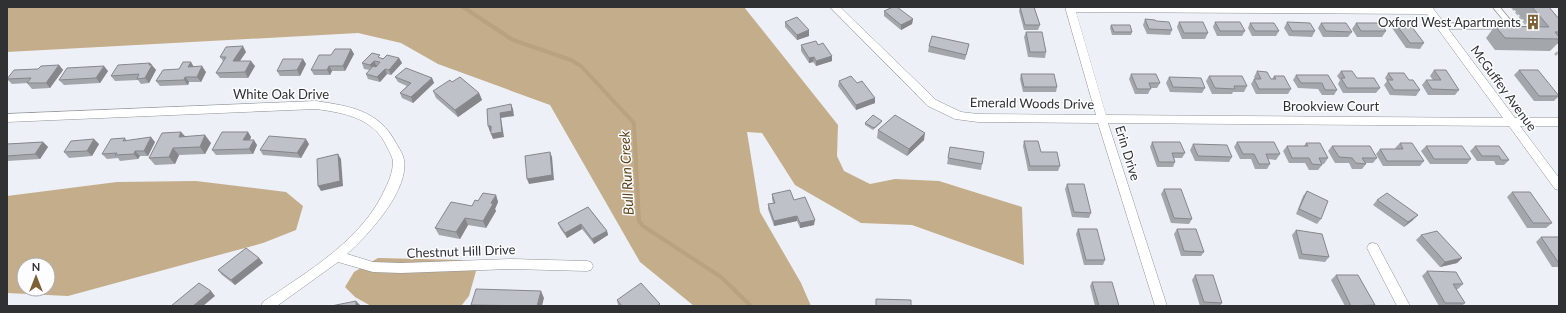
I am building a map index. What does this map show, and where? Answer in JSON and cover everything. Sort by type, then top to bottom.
[{"type":"street","name":"Emerald Woods Drive","points":[[835,7],[932,103],[958,116],[978,118],[1102,119]]},
{"type":"street","name":"Erin Drive","points":[[1070,8],[1102,119],[1161,306]]},
{"type":"street","points":[[1070,8],[1429,9]]},
{"type":"street","name":"McGuffey Avenue","points":[[1429,9],[1559,186]]},
{"type":"street","name":"White Oak Drive","points":[[7,118],[316,105],[349,109],[372,120],[389,138],[398,160],[397,173],[392,188],[378,213],[360,235],[336,256],[267,306]]},
{"type":"street","name":"Brookview Court","points":[[1102,119],[1559,122]]},
{"type":"street","points":[[1373,248],[1404,306]]},
{"type":"street","name":"Chestnut Hill Drive","points":[[336,256],[373,267],[401,268],[511,264],[587,266]]},
{"type":"lane","points":[[1441,26],[1512,26],[1496,7]]},
{"type":"path","points":[[1554,55],[1559,51]]},
{"type":"shaded area","points":[[7,7],[744,7],[838,125],[837,156],[844,171],[870,184],[895,179],[939,181],[1022,207],[1024,265],[912,225],[861,223],[795,185],[762,133],[747,132],[760,212],[801,283],[811,306],[694,306],[640,262],[550,105],[438,64],[401,43],[358,33],[7,52]]},
{"type":"shaded area","points":[[196,181],[286,192],[303,206],[296,230],[263,243],[68,296],[56,295],[56,257],[16,257],[16,293],[7,293],[7,196],[117,182]]},
{"type":"shaded area","points":[[378,258],[462,260],[476,271],[469,296],[461,306],[371,306],[355,297],[345,287],[354,272]]},
{"type":"building","points":[[897,7],[913,19],[901,25],[884,11]]},
{"type":"building","points":[[1020,7],[1034,7],[1040,25],[1025,25]]},
{"type":"building","points":[[1532,7],[1549,7],[1559,19],[1559,32],[1555,32],[1559,39],[1505,38],[1495,26],[1549,27]]},
{"type":"building","points":[[797,17],[809,30],[797,35],[785,22]]},
{"type":"building","points":[[1145,19],[1169,22],[1172,30],[1149,29]]},
{"type":"building","points":[[1179,22],[1203,22],[1208,33],[1184,33]]},
{"type":"building","points":[[1215,22],[1240,22],[1245,31],[1220,31]]},
{"type":"building","points":[[1287,22],[1310,23],[1315,31],[1292,31]]},
{"type":"building","points":[[1250,23],[1274,23],[1279,31],[1255,31]]},
{"type":"building","points":[[1321,23],[1346,23],[1352,32],[1326,31]]},
{"type":"building","points":[[1356,23],[1380,23],[1386,31],[1361,31]]},
{"type":"building","points":[[1395,23],[1409,23],[1424,43],[1410,43]]},
{"type":"building","points":[[1111,25],[1130,25],[1132,32],[1114,32]]},
{"type":"building","points":[[1026,32],[1042,32],[1046,52],[1030,52]]},
{"type":"building","points":[[932,36],[969,44],[966,55],[929,46]]},
{"type":"building","points":[[816,41],[818,45],[823,43],[832,56],[816,61],[814,57],[809,58],[801,45]]},
{"type":"building","points":[[243,46],[233,61],[251,61],[245,72],[216,73],[226,57],[220,57],[226,47]]},
{"type":"building","points":[[335,49],[351,49],[343,66],[329,66],[327,70],[311,70],[319,55],[331,55]]},
{"type":"building","points":[[372,53],[380,55],[378,57],[383,59],[387,55],[399,58],[389,70],[385,69],[377,77],[366,74],[373,66],[376,67],[380,62],[374,61],[370,65],[362,63]]},
{"type":"building","points":[[283,59],[303,59],[297,70],[277,71]]},
{"type":"building","points":[[183,62],[191,62],[188,67],[202,66],[197,77],[185,77],[184,80],[156,81],[163,70],[179,69]]},
{"type":"building","points":[[150,63],[149,65],[152,65],[145,78],[137,79],[139,74],[111,76],[118,65]]},
{"type":"building","points":[[59,65],[46,83],[27,83],[31,78],[7,79],[14,70],[38,69],[41,66]]},
{"type":"building","points":[[104,66],[96,78],[59,80],[67,68]]},
{"type":"building","points":[[406,68],[432,78],[411,97],[400,93],[411,83],[395,77]]},
{"type":"building","points":[[1434,70],[1446,70],[1459,90],[1432,89],[1426,80],[1441,80]]},
{"type":"building","points":[[1519,70],[1538,70],[1559,96],[1539,96]]},
{"type":"building","points":[[1257,71],[1267,72],[1271,79],[1276,79],[1274,76],[1284,76],[1291,89],[1259,89],[1254,79],[1261,79]]},
{"type":"building","points":[[1341,71],[1352,71],[1357,78],[1374,78],[1380,88],[1347,88],[1341,78],[1345,78]]},
{"type":"building","points":[[1388,73],[1404,73],[1409,80],[1413,80],[1420,90],[1394,90],[1387,80],[1393,80]]},
{"type":"building","points":[[1021,74],[1054,74],[1057,87],[1024,87]]},
{"type":"building","points":[[1131,74],[1156,74],[1160,83],[1149,83],[1151,89],[1137,89]]},
{"type":"building","points":[[1296,75],[1328,75],[1337,90],[1325,90],[1322,83],[1301,83]]},
{"type":"building","points":[[851,76],[857,83],[862,81],[875,98],[856,105],[839,81]]},
{"type":"building","points":[[1209,76],[1242,76],[1247,86],[1234,86],[1235,89],[1215,88]]},
{"type":"building","points":[[460,77],[479,93],[455,110],[433,91],[450,80],[452,82]]},
{"type":"building","points":[[1169,77],[1201,78],[1205,88],[1173,87]]},
{"type":"building","points":[[511,104],[512,111],[500,113],[502,132],[491,134],[491,126],[488,126],[487,109]]},
{"type":"building","points":[[873,115],[882,121],[874,128],[865,123]]},
{"type":"building","points":[[895,115],[925,133],[909,149],[878,130]]},
{"type":"building","points":[[181,132],[179,137],[205,135],[200,147],[173,148],[169,157],[149,158],[162,133]]},
{"type":"building","points":[[222,132],[248,132],[243,140],[254,140],[249,149],[212,150]]},
{"type":"building","points":[[269,136],[306,139],[297,153],[260,150]]},
{"type":"building","points":[[151,137],[144,151],[135,151],[134,154],[102,154],[111,139],[125,138],[123,141]]},
{"type":"building","points":[[94,139],[87,151],[64,152],[71,141]]},
{"type":"building","points":[[1024,141],[1038,141],[1041,152],[1057,152],[1060,166],[1030,166]]},
{"type":"building","points":[[43,142],[35,154],[7,156],[7,144]]},
{"type":"building","points":[[1152,142],[1180,142],[1185,153],[1172,153],[1175,162],[1159,162]]},
{"type":"building","points":[[1237,142],[1274,142],[1280,154],[1266,154],[1270,164],[1259,164],[1254,154],[1243,154]]},
{"type":"building","points":[[1306,143],[1320,143],[1328,158],[1319,158],[1322,165],[1312,164],[1309,158],[1292,158],[1287,146],[1308,146]]},
{"type":"building","points":[[1400,143],[1412,143],[1424,161],[1387,161],[1380,149],[1403,149]]},
{"type":"building","points":[[1193,144],[1227,145],[1232,157],[1198,156]]},
{"type":"building","points":[[1332,146],[1370,146],[1377,158],[1362,158],[1366,164],[1356,163],[1352,158],[1339,157]]},
{"type":"building","points":[[1426,146],[1462,146],[1471,159],[1434,159]]},
{"type":"building","points":[[1475,146],[1499,146],[1509,160],[1501,160],[1499,156],[1482,156]]},
{"type":"building","points":[[950,147],[984,152],[982,164],[948,158]]},
{"type":"building","points":[[550,152],[552,175],[527,179],[525,156]]},
{"type":"building","points":[[338,154],[340,181],[318,186],[317,159]]},
{"type":"building","points":[[1067,184],[1084,184],[1091,213],[1074,212]]},
{"type":"building","points":[[1164,189],[1181,189],[1192,219],[1174,218]]},
{"type":"building","points":[[790,190],[794,200],[805,197],[815,220],[800,223],[797,216],[774,221],[768,204],[775,203],[772,194]]},
{"type":"building","points":[[1307,191],[1328,201],[1321,219],[1299,209]]},
{"type":"building","points":[[1512,192],[1530,192],[1552,223],[1533,223]]},
{"type":"building","points":[[483,193],[496,195],[491,203],[493,204],[483,221],[465,218],[456,232],[435,228],[451,202],[472,206],[475,200],[478,201]]},
{"type":"building","points":[[1387,193],[1418,215],[1408,222],[1377,200]]},
{"type":"building","points":[[588,207],[607,231],[592,239],[581,224],[565,233],[558,223]]},
{"type":"building","points":[[1078,229],[1097,229],[1105,260],[1086,260]]},
{"type":"building","points":[[1177,229],[1196,229],[1204,252],[1184,251]]},
{"type":"building","points":[[1296,230],[1322,234],[1329,257],[1302,254]]},
{"type":"building","points":[[1437,231],[1462,258],[1445,262],[1421,235]]},
{"type":"building","points":[[1541,237],[1559,237],[1559,262],[1558,262]]},
{"type":"building","points":[[246,248],[259,258],[231,280],[218,270]]},
{"type":"building","points":[[1427,271],[1456,272],[1463,284],[1453,284],[1465,303],[1445,303]]},
{"type":"building","points":[[1195,275],[1213,275],[1222,303],[1204,302]]},
{"type":"building","points":[[1336,275],[1358,275],[1375,305],[1351,306]]},
{"type":"building","points":[[1092,282],[1112,282],[1119,306],[1099,306]]},
{"type":"building","points":[[199,283],[211,291],[193,306],[171,306]]},
{"type":"building","points":[[641,283],[660,304],[657,306],[622,306],[617,300]]},
{"type":"building","points":[[476,289],[541,291],[537,306],[471,305]]},
{"type":"building","points":[[876,299],[911,300],[911,306],[876,306]]},
{"type":"building","points":[[356,301],[356,306],[331,306]]},
{"type":"waterway","name":"Bull Run Creek","points":[[463,7],[513,40],[571,60],[581,66],[634,123],[639,221],[643,226],[721,277],[751,306]]},
{"type":"place","name":"Oxford West Apartments","points":[[1533,22]]}]
